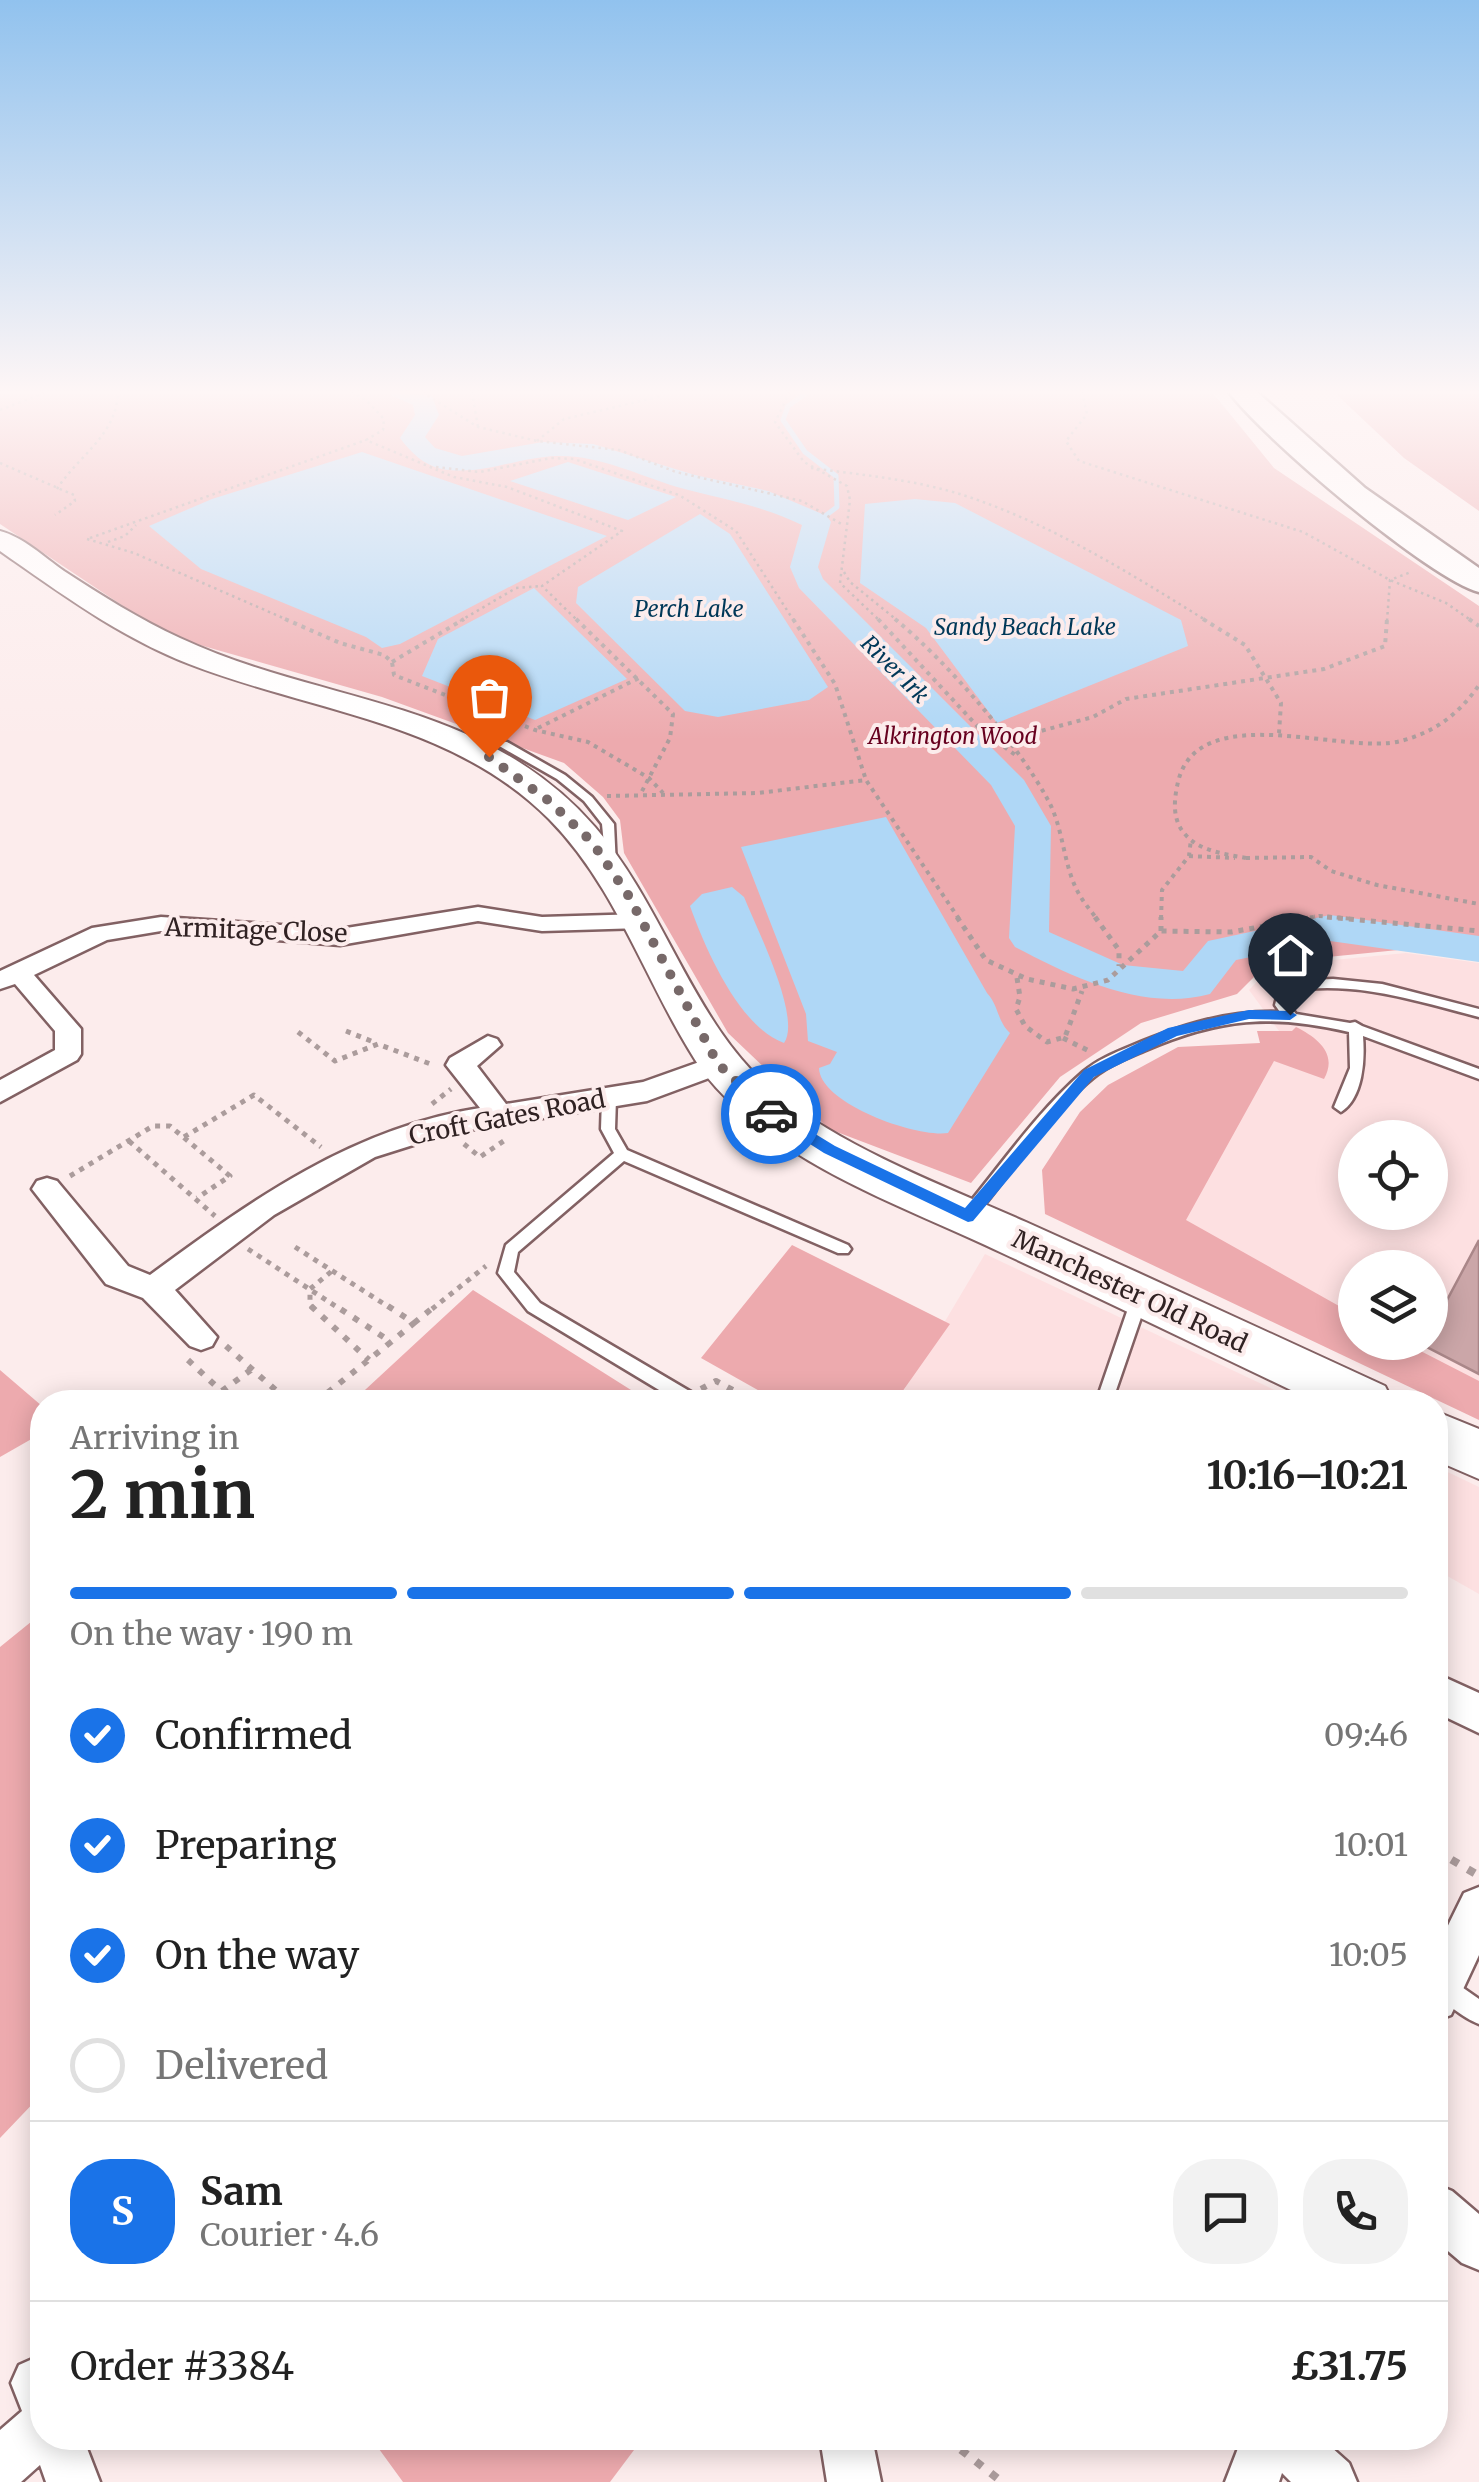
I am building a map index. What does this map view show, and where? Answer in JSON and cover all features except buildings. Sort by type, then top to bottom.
[{"type":"highway","points":[[1376,508],[1479,582]]},
{"type":"main road","name":"Manchester Old Road","points":[[1,541],[97,604],[176,648],[250,674],[409,719],[462,742],[511,771],[592,842],[613,870],[718,1064],[756,1102],[800,1134],[1341,1390]]},
{"type":"main road","points":[[1448,1440],[1479,1455]]},
{"type":"street","name":"Armitage Close","points":[[10,977],[101,933],[160,924],[340,937],[478,914],[542,924],[642,920]]},
{"type":"street","points":[[0,1092],[68,1054],[68,1029],[10,977]]},
{"type":"street","points":[[488,1046],[459,1066],[471,1074],[498,1114]]},
{"type":"street","name":"Croft Gates Road","points":[[154,1289],[220,1231],[364,1150],[436,1127],[498,1114],[646,1091],[718,1064]]},
{"type":"street","points":[[47,1189],[118,1276],[154,1289],[201,1337]]},
{"type":"street","points":[[1448,1698],[1479,1714]]},
{"type":"street","points":[[1448,1973],[1479,1908]]},
{"type":"street","points":[[1448,2219],[1479,2246]]},
{"type":"street","points":[[0,2465],[30,2420]]},
{"type":"street","points":[[61,2450],[73,2482]]},
{"type":"street","points":[[848,2450],[854,2482]]},
{"type":"street","points":[[1252,2482],[1264,2450]]},
{"type":"street","points":[[1296,2450],[1330,2482]]},
{"type":"lane","points":[[462,742],[503,744],[560,776],[590,801],[608,824],[613,870]]},
{"type":"lane","points":[[1290,1015],[1281,1005],[1284,988],[1304,983],[1340,983],[1479,1013]]},
{"type":"lane","points":[[968,1216],[1089,1074],[1173,1032],[1249,1014],[1290,1015],[1355,1026],[1479,1074]]},
{"type":"lane","points":[[1340,1107],[1354,1083],[1360,1053],[1355,1026]]},
{"type":"lane","points":[[608,1098],[608,1130],[622,1154],[844,1249]]},
{"type":"lane","points":[[622,1154],[510,1249],[506,1273],[534,1307],[673,1390]]},
{"type":"lane","points":[[1108,1390],[1140,1296]]},
{"type":"lane","points":[[1448,1996],[1479,2012]]},
{"type":"path","points":[[55,515],[65,508]]},
{"type":"path","points":[[180,508],[87,539],[106,543],[340,643],[384,655],[392,662],[394,675],[535,730],[588,742],[649,778],[663,793]]},
{"type":"path","points":[[392,662],[516,588],[542,586],[550,577],[612,542],[622,530],[563,508]]},
{"type":"path","points":[[701,508],[736,530],[835,684],[866,780],[986,960],[1017,978],[1082,990],[1104,983],[1161,931],[1231,932],[1319,916],[1479,930]]},
{"type":"path","points":[[813,508],[844,525]]},
{"type":"path","points":[[848,508],[840,583],[897,636],[980,729],[1021,758]]},
{"type":"path","points":[[992,508],[1095,552],[1245,645],[1281,703],[1278,733]]},
{"type":"path","points":[[1226,508],[1303,532],[1390,580],[1446,602],[1479,626]]},
{"type":"path","points":[[106,543],[125,536],[138,523]]},
{"type":"path","points":[[844,572],[850,582],[919,639],[1021,758],[1062,831],[1077,892],[1119,950],[1119,966]]},
{"type":"path","points":[[1390,580],[1411,572]]},
{"type":"path","points":[[1006,740],[1093,717],[1126,699],[1324,670],[1384,646],[1390,580]]},
{"type":"path","points":[[542,586],[673,714],[670,738],[640,793]]},
{"type":"path","points":[[535,730],[639,678]]},
{"type":"path","points":[[1246,858],[1204,848],[1182,833],[1174,815],[1177,773],[1198,750],[1238,737],[1278,733],[1347,744],[1397,742],[1451,722],[1479,685]]},
{"type":"path","points":[[590,801],[640,793],[758,793],[866,780]]},
{"type":"path","points":[[1161,931],[1162,890],[1189,856],[1191,839]]},
{"type":"path","points":[[1189,856],[1311,857],[1331,871],[1377,886],[1479,904]]},
{"type":"path","points":[[1017,978],[1020,998],[1016,1009],[1025,1026],[1047,1042],[1065,1037],[1082,990]]},
{"type":"path","points":[[346,1031],[448,1070]]},
{"type":"path","points":[[298,1032],[335,1061],[378,1044]]},
{"type":"path","points":[[422,1112],[462,1081]]},
{"type":"path","points":[[184,1137],[254,1094],[332,1156]]},
{"type":"path","points":[[47,1189],[153,1126],[170,1126],[230,1176],[197,1198]]},
{"type":"path","points":[[129,1141],[214,1213],[220,1231],[391,1342]]},
{"type":"path","points":[[295,1247],[414,1323]]},
{"type":"path","points":[[331,1390],[510,1249]]},
{"type":"path","points":[[332,1270],[310,1289],[310,1306],[370,1360]]},
{"type":"path","points":[[220,1390],[179,1352],[210,1331],[274,1390]]},
{"type":"path","points":[[224,1390],[252,1368]]},
{"type":"path","points":[[699,1390],[716,1381],[733,1390]]},
{"type":"path","points":[[1448,1857],[1479,1875]]},
{"type":"path","points":[[961,2450],[1002,2482]]},
{"type":"shaded area","points":[[1406,953],[1479,963],[1479,1414],[1448,1400],[1448,1390],[1427,1390],[1362,1360],[1448,1360],[1448,1250],[1338,1250],[1338,1349],[1154,1264],[1282,1035],[1249,990],[1272,966]]},
{"type":"shaded area","points":[[985,1254],[1274,1390],[904,1390]]},
{"type":"shaded area","points":[[1448,1472],[1479,1487],[1479,1594],[1448,1576]]},
{"type":"green space","name":"Alkrington Wood","points":[[0,508],[1333,508],[1479,606],[1479,959],[1398,950],[1268,963],[1237,994],[1141,1023],[1060,1077],[971,1183],[829,1129],[728,1033],[624,853],[620,820],[603,797],[564,763],[382,697],[168,636],[0,524]]},
{"type":"green space","points":[[1296,1027],[1324,1048],[1328,1070],[1324,1079],[1274,1061],[1186,1220],[1338,1305],[1338,1353],[1045,1214],[1042,1170],[1080,1112],[1108,1085],[1178,1047],[1260,1043],[1257,1031],[1292,1031]]},
{"type":"green space","points":[[792,1245],[950,1324],[903,1390],[758,1390],[701,1358]]},
{"type":"green space","points":[[473,1290],[631,1390],[365,1390]]},
{"type":"green space","points":[[1353,1360],[1438,1360],[1479,1381],[1479,1420],[1448,1405],[1448,1390],[1416,1390]]},
{"type":"green space","points":[[0,1370],[30,1396],[30,1440],[0,1457]]},
{"type":"green space","points":[[30,1623],[30,2107],[0,2138],[0,1647]]},
{"type":"green space","points":[[380,2450],[634,2450],[610,2482],[403,2482]]},
{"type":"water","points":[[191,508],[525,508],[607,536],[400,644],[382,648],[366,637],[201,569],[149,526]]},
{"type":"water","points":[[591,508],[653,508],[628,520]]},
{"type":"water","name":"Sandy Beach Lake","points":[[865,508],[964,508],[1181,620],[1188,646],[997,723],[926,628],[860,583]]},
{"type":"water","name":"Perch Lake","points":[[700,514],[730,534],[828,687],[809,700],[718,717],[685,711],[576,603],[578,587]]},
{"type":"water","points":[[534,588],[627,679],[535,720],[422,676],[438,639]]},
{"type":"water","points":[[886,817],[1010,1033],[948,1133],[915,1130],[872,1116],[835,1094],[824,1081],[819,1068],[830,1064],[837,1052],[808,1041],[806,1014],[741,847]]},
{"type":"water","points":[[732,887],[744,897],[775,972],[787,1014],[784,1043],[752,1021],[738,1004],[714,964],[690,906],[702,894]]},
{"type":"waterway","name":"River Irk","points":[[787,508],[817,522],[804,567],[809,582],[1006,780],[1033,826],[1029,938],[1109,974],[1170,984],[1195,984],[1222,950],[1330,928],[1479,949]]},
{"type":"waterway","points":[[817,522],[836,508]]},
{"type":"way so far","points":[[489,757],[549,801],[592,842],[628,895],[718,1064],[771,1114]]},
{"type":"route","points":[[771,1114],[830,1150],[968,1216],[1089,1074],[1173,1032],[1249,1014],[1290,1015]]}]
